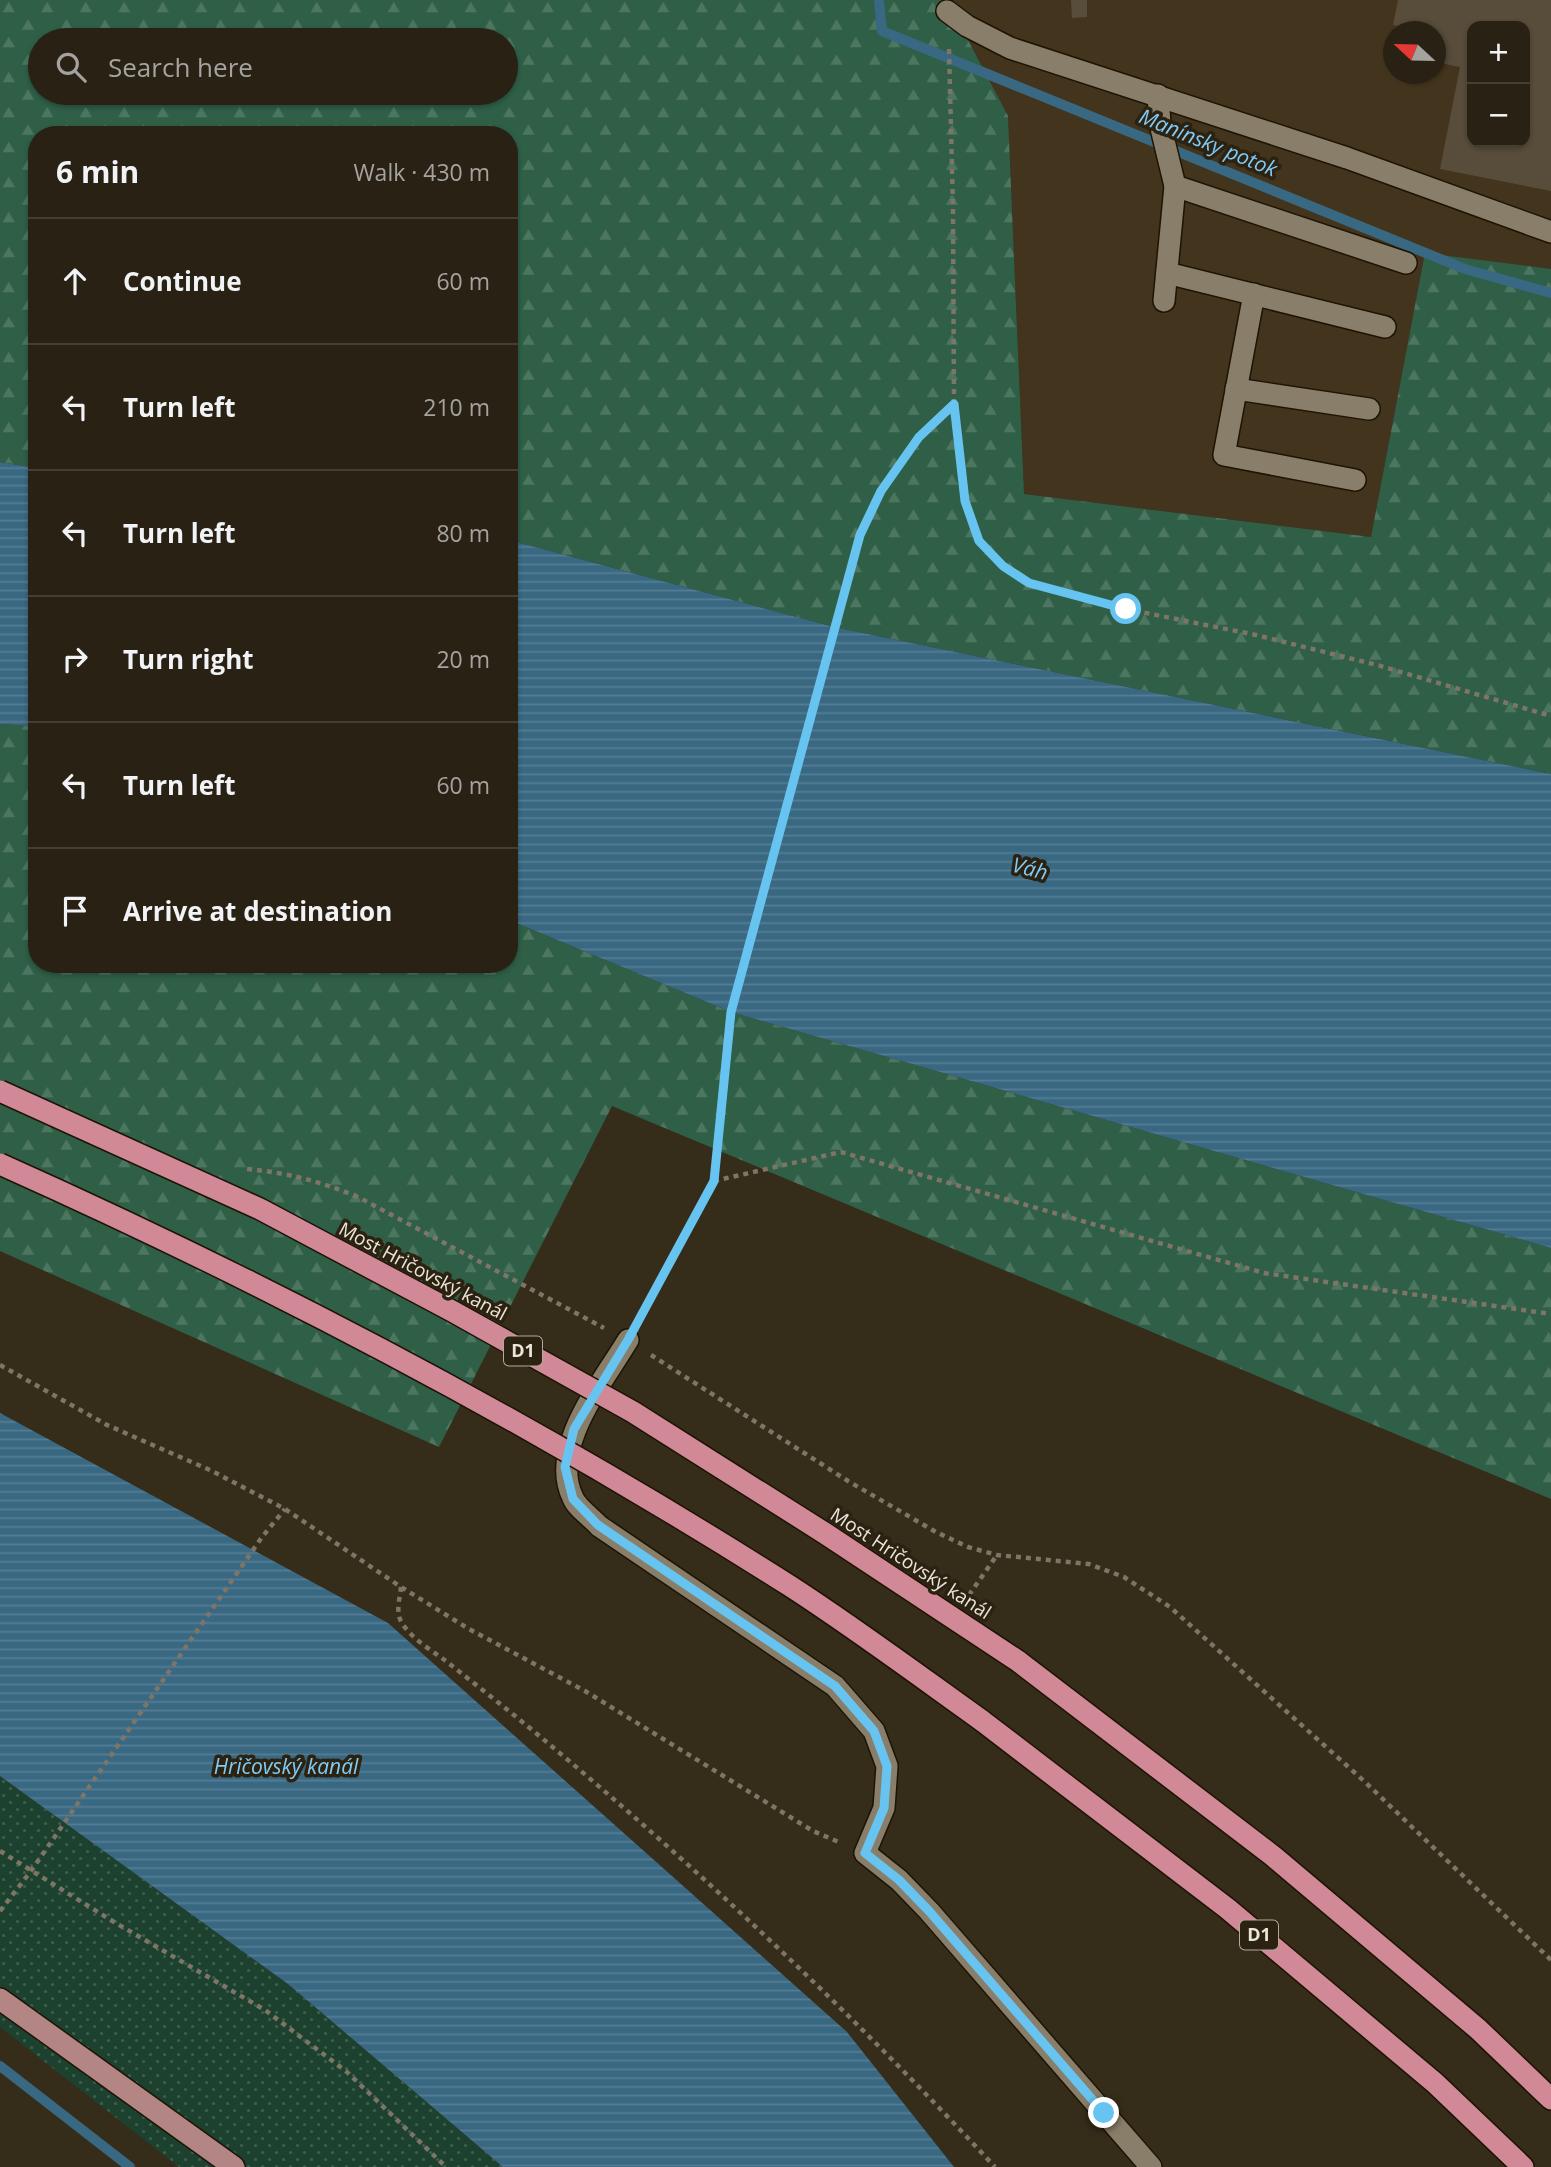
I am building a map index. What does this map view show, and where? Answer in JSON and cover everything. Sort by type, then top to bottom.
[{"type":"highway","name":"Most Hričovský kanál","points":[[0,1091],[260,1209],[452,1311],[609,1398],[827,1534],[1018,1661],[1273,1856],[1478,2029],[1551,2099]]},
{"type":"highway","name":"D1","points":[[0,1164],[228,1270],[424,1372],[601,1469],[793,1588],[981,1720],[1238,1917],[1435,2083],[1523,2167]]},
{"type":"main road","points":[[0,1999],[234,2167]]},
{"type":"lane","points":[[947,11],[967,26],[1010,48],[1347,158],[1551,232]]},
{"type":"lane","points":[[1158,95],[1160,124],[1175,186],[1164,301]]},
{"type":"lane","points":[[1175,186],[1406,263]]},
{"type":"lane","points":[[1167,273],[1385,327]]},
{"type":"lane","points":[[1254,294],[1224,455],[1355,480]]},
{"type":"lane","points":[[1236,389],[1369,409]]},
{"type":"lane","points":[[628,1340],[574,1429],[565,1467],[573,1499],[598,1525],[835,1686],[874,1731],[887,1766],[884,1808],[865,1853],[899,1880],[929,1911],[1151,2167]]},
{"type":"path","points":[[947,11],[953,208],[954,404],[965,501],[979,541],[1003,566],[1029,583],[1126,609],[1256,635],[1377,665],[1551,716]]},
{"type":"path","points":[[954,404],[919,437],[881,491],[860,535],[731,1012],[714,1181],[628,1340],[848,1480],[968,1548],[997,1555],[1089,1564],[1124,1577],[1170,1607],[1363,1781],[1551,1960]]},
{"type":"path","points":[[714,1181],[841,1152],[1264,1273],[1551,1314]]},
{"type":"path","points":[[0,1365],[107,1426],[210,1470],[285,1509],[469,1629],[585,1691],[813,1831],[865,1853]]},
{"type":"path","points":[[0,1911],[31,1871],[262,1537],[285,1509]]},
{"type":"path","points":[[401,1587],[398,1611],[401,1622],[416,1638],[511,1712],[674,1851],[814,1982],[995,2167]]},
{"type":"path","points":[[0,1851],[114,1922],[265,2010],[347,2073],[446,2167]]},
{"type":"shaded area","points":[[947,0],[1551,0],[1551,269],[1425,254],[1371,537],[1024,494],[1008,116]]},
{"type":"green space","points":[[0,0],[947,0],[1008,116],[1024,494],[1371,537],[1425,253],[1551,269],[1551,774],[834,627],[518,542],[518,126],[28,126],[28,467],[0,462]]},
{"type":"green space","points":[[0,724],[28,726],[28,973],[518,973],[518,924],[731,1012],[1551,1248],[1551,1499],[612,1106],[439,1447],[0,1251]]},
{"type":"green space","points":[[0,1776],[288,1984],[503,2167],[179,2167],[0,2027]]},
{"type":"water","points":[[0,462],[28,467],[28,726],[0,724]]},
{"type":"water","name":"Váh","points":[[518,542],[834,627],[1551,774],[1551,1248],[731,1012],[518,924]]},
{"type":"water","name":"Hričovský kanál","points":[[0,1413],[388,1623],[847,2032],[954,2167],[503,2167],[288,1984],[0,1776]]},
{"type":"building","points":[[1071,0],[1087,0],[1087,17],[1072,18]]},
{"type":"building","points":[[1398,0],[1551,0],[1551,191],[1440,169],[1460,67],[1446,64],[1446,21],[1394,21]]},
{"type":"waterway","name":"Manínsky potok","points":[[879,0],[882,31],[1465,269],[1551,293]]},
{"type":"waterway","points":[[0,2066],[130,2167]]},
{"type":"route","points":[[1104,2113],[929,1911],[899,1880],[865,1853],[884,1808],[887,1766],[874,1731],[835,1686],[598,1525],[573,1499],[565,1467],[574,1429],[628,1340],[714,1181],[731,1012],[860,535],[881,491],[919,437],[954,404],[965,501],[979,541],[1003,566],[1029,583],[1126,609]]}]
